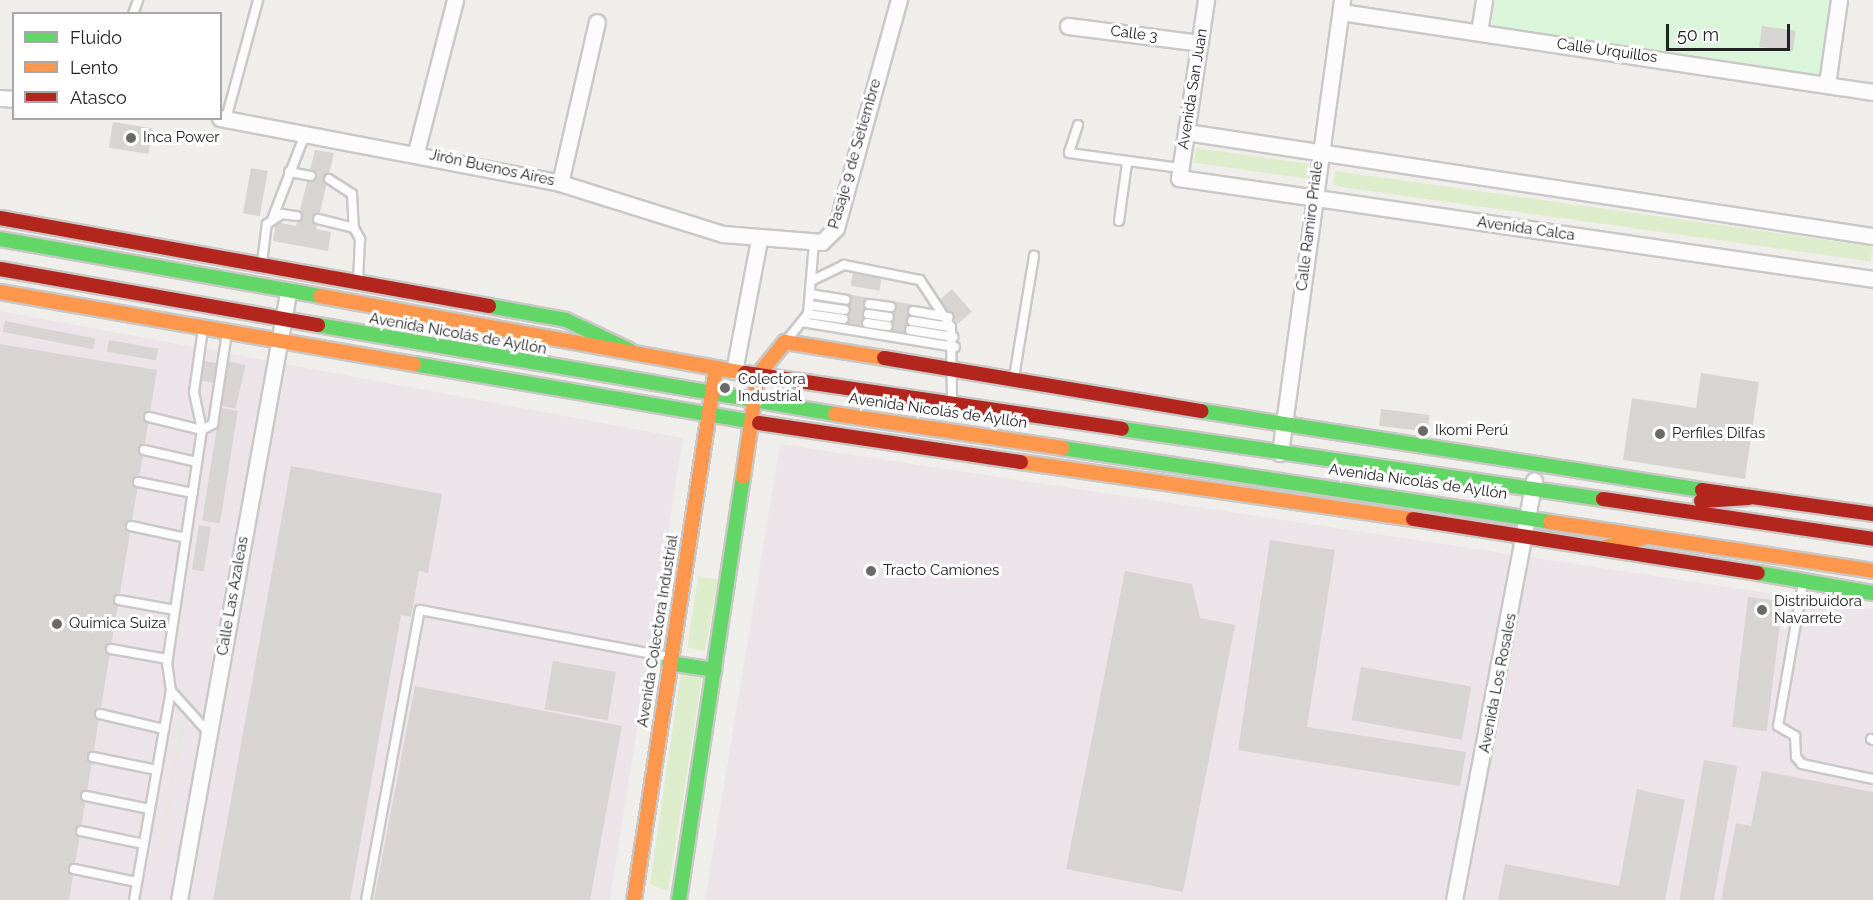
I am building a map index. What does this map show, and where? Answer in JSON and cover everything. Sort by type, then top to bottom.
[{"type":"main road","points":[[0,219],[566,320],[635,353]]},
{"type":"main road","name":"Avenida Nicolás de Ayllón","points":[[0,239],[357,305],[758,375],[1280,453],[1657,504],[1873,539]]},
{"type":"main road","name":"Avenida Nicolás de Ayllón","points":[[0,269],[712,395],[1530,515],[1873,571]]},
{"type":"main road","points":[[0,292],[708,416],[1605,547],[1873,593]]},
{"type":"main road","points":[[679,900],[753,401],[758,375],[785,342],[1536,466],[1873,514]]},
{"type":"main road","name":"Avenida Colectora Industrial","points":[[638,899],[670,660],[716,368]]},
{"type":"main road","points":[[944,429],[952,404]]},
{"type":"main road","points":[[1657,504],[1749,498]]},
{"type":"main road","points":[[1605,547],[1657,535]]},
{"type":"main road","points":[[670,660],[714,669]]},
{"type":"street","points":[[416,152],[455,0]]},
{"type":"street","name":"Pasaje 9 de Setiembre","points":[[759,240],[814,243],[836,228],[899,0]]},
{"type":"street","name":"Avenida San Juan","points":[[1180,173],[1206,0]]},
{"type":"street","points":[[1479,32],[1484,0]]},
{"type":"street","points":[[1827,84],[1839,0]]},
{"type":"street","name":"Calle Urquillos","points":[[1342,6],[1479,32],[1873,92]]},
{"type":"street","name":"Calle Ramiro Priale","points":[[1280,453],[1319,154],[1342,6]]},
{"type":"street","points":[[560,183],[597,22]]},
{"type":"street","name":"Calle 3","points":[[1068,26],[1200,42]]},
{"type":"street","name":"Jirón Buenos Aires","points":[[223,118],[416,152],[560,183],[759,240]]},
{"type":"street","points":[[1186,132],[1319,154],[1873,236]]},
{"type":"street","name":"Avenida Calca","points":[[1180,173],[1313,199],[1873,279]]},
{"type":"street","points":[[734,370],[759,240]]},
{"type":"street","name":"Calle Las Azaleas","points":[[178,900],[288,292]]},
{"type":"street","name":"Avenida Los Rosales","points":[[1454,900],[1528,536],[1536,466]]},
{"type":"lane","points":[[223,118],[258,0]]},
{"type":"lane","points":[[1078,125],[1069,153],[1180,173]]},
{"type":"lane","points":[[258,287],[273,217],[306,132]]},
{"type":"lane","points":[[1119,221],[1127,163]]},
{"type":"lane","points":[[289,172],[311,176]]},
{"type":"lane","points":[[329,179],[352,194],[354,228],[360,239],[357,305]]},
{"type":"lane","points":[[273,217],[297,216]]},
{"type":"lane","points":[[318,219],[354,228]]},
{"type":"lane","points":[[785,342],[808,314],[814,243]]},
{"type":"lane","points":[[1014,379],[1035,256]]},
{"type":"lane","points":[[811,281],[844,265],[914,277],[948,316],[955,347],[956,370],[952,404]]},
{"type":"lane","points":[[810,294],[846,300]]},
{"type":"lane","points":[[869,304],[891,307]]},
{"type":"lane","points":[[809,305],[845,310]]},
{"type":"lane","points":[[913,311],[948,316]]},
{"type":"lane","points":[[808,314],[844,319]]},
{"type":"lane","points":[[868,314],[889,317]]},
{"type":"lane","points":[[912,321],[951,327]]},
{"type":"lane","points":[[802,322],[955,347]]},
{"type":"lane","points":[[867,323],[888,326]]},
{"type":"lane","points":[[134,900],[171,691],[168,659],[202,430],[194,392],[203,328]]},
{"type":"lane","points":[[910,330],[953,337]]},
{"type":"lane","points":[[149,417],[202,430],[213,424],[227,332]]},
{"type":"lane","points":[[144,450],[197,462]]},
{"type":"lane","points":[[138,482],[193,494]]},
{"type":"lane","points":[[131,526],[186,538]]},
{"type":"lane","points":[[1803,582],[1778,726],[1795,736],[1796,757],[1802,764],[1873,779]]},
{"type":"lane","points":[[119,600],[175,610]]},
{"type":"lane","points":[[366,900],[420,610],[670,660]]},
{"type":"lane","points":[[111,649],[168,659]]},
{"type":"lane","points":[[171,691],[208,732]]},
{"type":"lane","points":[[100,714],[164,729]]},
{"type":"lane","points":[[93,757],[157,770]]},
{"type":"lane","points":[[86,796],[150,809]]},
{"type":"lane","points":[[81,831],[144,844]]},
{"type":"lane","points":[[74,869],[137,882]]},
{"type":"shaded area","points":[[0,311],[683,438],[610,900],[0,900]]},
{"type":"shaded area","points":[[780,444],[1873,609],[1873,900],[705,900]]},
{"type":"green space","points":[[1495,0],[1833,0],[1822,79],[1492,28]]},
{"type":"green space","points":[[1196,148],[1309,164],[1307,179],[1194,163]]},
{"type":"green space","points":[[1335,171],[1873,247],[1871,261],[1333,186]]},
{"type":"green space","points":[[698,577],[718,579],[705,651],[688,648]]},
{"type":"green space","points":[[681,672],[703,672],[668,891],[650,884]]},
{"type":"green space","points":[[182,721],[184,721],[152,900]]},
{"type":"building","points":[[1762,26],[1796,31],[1793,52],[1759,47]]},
{"type":"building","name":"Inca Power","points":[[113,122],[153,128],[148,154],[109,148]]},
{"type":"building","points":[[315,150],[334,153],[316,229],[331,232],[328,251],[273,241],[276,222],[296,226]]},
{"type":"building","points":[[251,168],[268,171],[260,216],[243,213]]},
{"type":"building","points":[[854,267],[883,272],[879,291],[851,286]]},
{"type":"building","points":[[952,289],[972,312],[958,323],[938,301]]},
{"type":"building","points":[[847,294],[870,298],[864,332],[841,328]]},
{"type":"building","points":[[892,301],[914,305],[907,340],[886,336]]},
{"type":"building","points":[[5,321],[95,339],[93,349],[3,332]]},
{"type":"building","points":[[109,340],[158,349],[156,361],[107,352]]},
{"type":"building","name":"Quimica Suiza","points":[[0,344],[157,370],[69,900],[0,900]]},
{"type":"building","points":[[204,361],[217,363],[214,383],[201,381]]},
{"type":"building","points":[[228,361],[246,365],[235,409],[218,405]]},
{"type":"building","points":[[1701,373],[1759,382],[1745,479],[1623,460],[1632,398],[1696,408]]},
{"type":"building","points":[[220,408],[238,411],[220,523],[202,521]]},
{"type":"building","points":[[1381,409],[1430,415],[1428,432],[1379,426]]},
{"type":"building","points":[[291,466],[442,494],[428,573],[419,571],[411,617],[401,615],[350,900],[213,900]]},
{"type":"building","points":[[199,525],[211,527],[204,571],[192,569]]},
{"type":"building","points":[[1270,540],[1335,550],[1307,727],[1466,752],[1460,786],[1238,750]]},
{"type":"building","points":[[1125,571],[1192,584],[1200,618],[1235,625],[1183,892],[1066,869]]},
{"type":"building","points":[[1748,597],[1783,601],[1767,731],[1732,727]]},
{"type":"building","points":[[553,661],[616,672],[608,720],[544,709]]},
{"type":"building","points":[[1361,667],[1471,686],[1462,740],[1352,720]]},
{"type":"building","points":[[415,686],[622,726],[590,900],[374,900]]},
{"type":"building","points":[[1704,760],[1737,766],[1714,900],[1679,900]]},
{"type":"building","points":[[1762,771],[1873,792],[1873,900],[1721,900],[1736,823],[1751,826]]},
{"type":"building","points":[[1637,789],[1685,800],[1665,900],[1498,900],[1505,864],[1619,886]]},
{"type":"traffic: fast","points":[[0,239],[320,296]]},
{"type":"traffic: fast","points":[[489,306],[566,320],[629,350]]},
{"type":"traffic: fast","points":[[318,325],[835,414]]},
{"type":"traffic: fast","points":[[414,364],[759,423]]},
{"type":"traffic: fast","points":[[1202,411],[1702,490]]},
{"type":"traffic: fast","points":[[1122,429],[1603,499]]},
{"type":"traffic: fast","points":[[1062,448],[1550,522]]},
{"type":"traffic: fast","points":[[679,900],[743,477]]},
{"type":"traffic: fast","points":[[1758,573],[1873,593]]},
{"type":"traffic: fast","points":[[669,663],[714,670]]},
{"type":"traffic: slow","points":[[0,292],[414,364]]},
{"type":"traffic: slow","points":[[320,296],[745,373]]},
{"type":"traffic: slow","points":[[743,477],[758,375],[785,342],[884,358]]},
{"type":"traffic: slow","points":[[634,900],[716,368]]},
{"type":"traffic: slow","points":[[835,414],[1062,448]]},
{"type":"traffic: slow","points":[[1021,462],[1413,519]]},
{"type":"traffic: slow","points":[[1550,522],[1873,571]]},
{"type":"traffic: slow","points":[[1605,547],[1643,538]]},
{"type":"traffic: jam","points":[[0,218],[489,306]]},
{"type":"traffic: jam","points":[[0,269],[318,325]]},
{"type":"traffic: jam","points":[[884,358],[1202,411]]},
{"type":"traffic: jam","points":[[745,373],[1122,429]]},
{"type":"traffic: jam","points":[[759,423],[1021,462]]},
{"type":"traffic: jam","points":[[1702,490],[1873,514]]},
{"type":"traffic: jam","points":[[1701,501],[1749,498]]},
{"type":"traffic: jam","points":[[1603,499],[1873,539]]},
{"type":"traffic: jam","points":[[1413,519],[1758,573]]},
{"type":"place","name":"Inca Power","points":[[131,138]]},
{"type":"place","name":"Colectora Industrial","points":[[725,388]]},
{"type":"place","name":"Ikomi Perú","points":[[1423,431]]},
{"type":"place","name":"Perfiles Dilfas","points":[[1660,434]]},
{"type":"place","name":"Tracto Camiones","points":[[871,571]]},
{"type":"place","name":"Distribuidora Navarrete","points":[[1762,610]]},
{"type":"place","name":"Quimica Suiza","points":[[57,624]]}]
